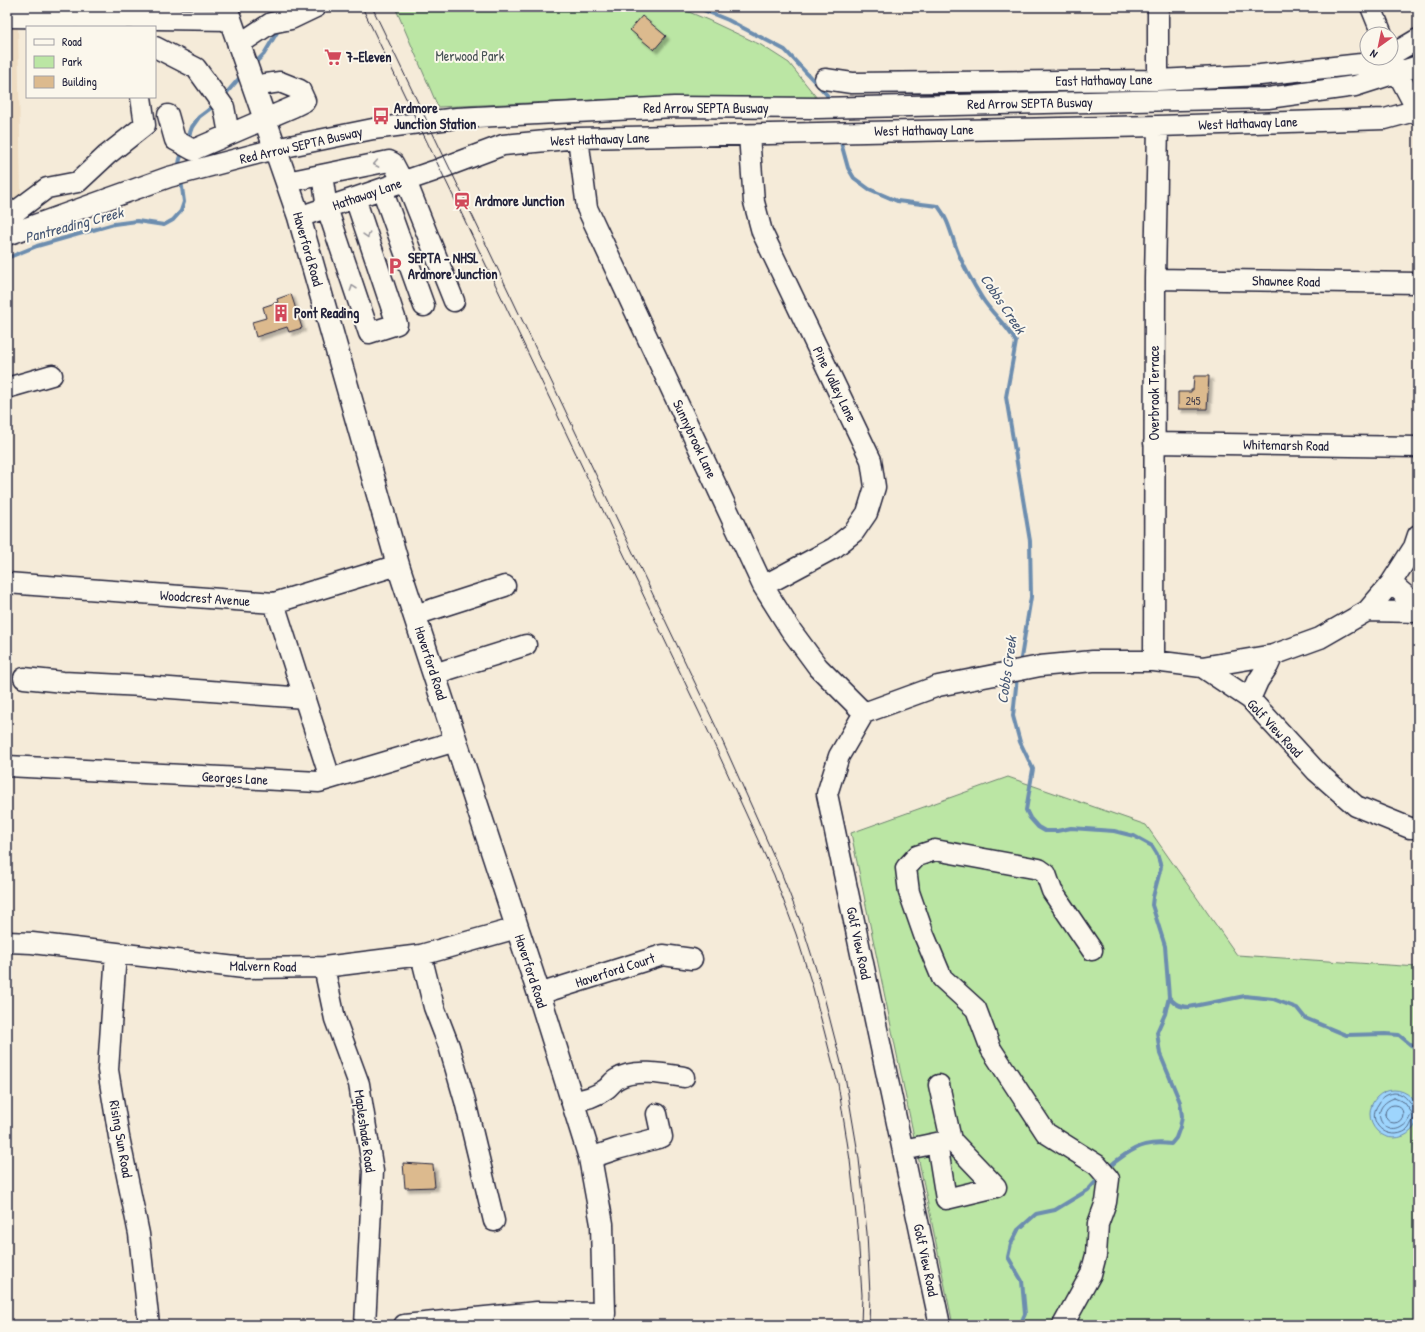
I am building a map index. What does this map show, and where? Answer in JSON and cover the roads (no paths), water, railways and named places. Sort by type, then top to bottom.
[{"type":"main road","name":"Haverford Road","points":[[228,14],[300,217],[398,565],[539,994],[590,1158],[602,1224],[604,1319]]},
{"type":"street","points":[[168,115],[175,140],[185,145],[229,134],[305,101],[300,90],[246,68],[271,23],[291,19],[316,7]]},
{"type":"street","points":[[1158,7],[1158,80]]},
{"type":"street","points":[[1371,7],[1379,26]]},
{"type":"street","points":[[7,17],[150,18],[192,13],[228,14]]},
{"type":"street","points":[[1399,54],[1418,40]]},
{"type":"street","points":[[156,48],[196,68],[220,100],[229,134]]},
{"type":"street","name":"Red Arrow SEPTA Busway","points":[[1399,61],[1418,66]]},
{"type":"street","name":"East Hathaway Lane","points":[[825,79],[852,83],[1158,80],[1260,75],[1359,64]]},
{"type":"street","name":"Red Arrow SEPTA Busway","points":[[7,235],[169,177],[275,149],[373,129],[457,118],[674,107],[817,108],[1268,98],[1355,86],[1383,66]]},
{"type":"street","points":[[1396,66],[1418,112]]},
{"type":"street","points":[[7,218],[47,188],[78,182],[107,155],[145,125],[141,98]]},
{"type":"street","name":"West Hathaway Lane","points":[[434,171],[503,145],[578,138],[1158,126],[1385,119],[1418,112]]},
{"type":"street","name":"Overbrook Terrace","points":[[1154,661],[1155,279],[1158,126]]},
{"type":"street","name":"Pine Valley Lane","points":[[749,135],[754,202],[762,232],[872,460],[875,486],[867,513],[854,532],[834,548],[763,586]]},
{"type":"street","name":"Sunnybrook Lane","points":[[578,138],[587,208],[763,586],[790,629],[818,667],[864,713]]},
{"type":"street","points":[[287,182],[389,161],[393,163],[404,181],[454,301]]},
{"type":"street","name":"Hathaway Lane","points":[[300,217],[434,171]]},
{"type":"street","points":[[322,175],[326,208],[369,333],[397,324],[355,198]]},
{"type":"street","points":[[382,189],[424,306]]},
{"type":"street","name":"Shawnee Road","points":[[1155,279],[1418,282]]},
{"type":"street","points":[[7,388],[52,375]]},
{"type":"street","name":"Whitemarsh Road","points":[[1154,443],[1418,447]]},
{"type":"street","points":[[1202,667],[1273,655],[1320,638],[1367,611],[1391,583],[1414,547],[1418,535]]},
{"type":"street","name":"Woodcrest Avenue","points":[[7,583],[274,603],[398,565]]},
{"type":"street","points":[[1367,611],[1413,612],[1404,594],[1391,583]]},
{"type":"street","points":[[415,615],[505,586]]},
{"type":"street","points":[[274,603],[330,778]]},
{"type":"street","points":[[434,674],[526,645]]},
{"type":"street","points":[[1250,699],[1258,681],[1273,655]]},
{"type":"street","name":"Golf View Road","points":[[940,1325],[827,794],[839,756],[864,713],[938,686],[1040,666],[1093,661],[1154,661],[1202,667],[1250,699],[1316,771],[1356,806],[1410,828],[1418,828]]},
{"type":"street","points":[[24,678],[63,682],[143,686],[305,698]]},
{"type":"street","name":"Georges Lane","points":[[7,766],[319,782],[456,741]]},
{"type":"street","points":[[1063,1325],[1091,1274],[1096,1255],[1098,1224],[1106,1202],[1103,1172],[1046,1133],[991,1049],[976,1009],[942,978],[924,936],[909,892],[906,868],[918,856],[935,850],[1038,869],[1046,874],[1052,891],[1092,950]]},
{"type":"street","name":"Malvern Road","points":[[7,942],[32,943],[116,952],[244,968],[324,967],[422,955],[517,928]]},
{"type":"street","name":"Rising Sun Road","points":[[116,952],[108,1070],[119,1137],[139,1234],[149,1325]]},
{"type":"street","points":[[422,955],[434,1007],[449,1046],[465,1101],[494,1221]]},
{"type":"street","name":"Haverford Court","points":[[539,994],[663,955],[692,959]]},
{"type":"street","name":"Mapleshade Road","points":[[324,967],[335,1019],[359,1084],[373,1171],[365,1325]]},
{"type":"street","points":[[572,1101],[589,1099],[605,1090],[618,1078],[630,1075],[652,1072],[684,1077]]},
{"type":"street","points":[[903,1150],[944,1142],[939,1085]]},
{"type":"street","points":[[590,1158],[662,1137],[658,1114]]},
{"type":"street","points":[[404,1325],[537,1312],[604,1319]]},
{"type":"water","points":[[1389,1090],[1399,1090],[1411,1097],[1418,1109],[1418,1119],[1411,1131],[1399,1138],[1389,1138],[1381,1134],[1374,1127],[1370,1119],[1370,1109],[1374,1101],[1381,1094]]},
{"type":"waterway","name":"Pantreading Creek","points":[[285,15],[286,7]]},
{"type":"waterway","name":"Cobbs Creek","points":[[696,7],[728,20],[785,50],[827,95],[829,101]]},
{"type":"waterway","name":"Pantreading Creek","points":[[253,65],[264,54],[279,29]]},
{"type":"waterway","name":"Pantreading Creek","points":[[223,97],[242,75]]},
{"type":"waterway","name":"Pantreading Creek","points":[[187,141],[192,127],[199,117],[215,105]]},
{"type":"waterway","name":"Cobbs Creek","points":[[840,139],[848,168],[854,178],[869,189],[897,201],[938,206],[948,224],[957,251],[973,283],[986,304],[1016,342],[1006,397],[1030,541],[1031,597],[1020,664]]},
{"type":"waterway","name":"Pantreading Creek","points":[[178,169],[183,151]]},
{"type":"waterway","name":"Pantreading Creek","points":[[7,258],[37,246],[114,224],[137,221],[164,225],[173,220],[181,211],[184,202],[181,180]]},
{"type":"waterway","name":"Cobbs Creek","points":[[1017,677],[1013,716],[1020,742],[1033,769],[1026,810],[1030,818],[1038,827],[1045,831],[1057,831],[1071,828],[1114,831],[1134,836],[1152,846],[1157,854],[1161,867],[1152,905],[1165,946],[1169,997],[1165,1014],[1157,1032],[1160,1054],[1180,1102],[1182,1116],[1176,1138],[1171,1144],[1148,1144],[1140,1147],[1125,1155],[1107,1169]]},
{"type":"waterway","points":[[1169,997],[1178,1005],[1189,1007],[1245,996],[1273,999],[1297,1008],[1305,1018],[1346,1035],[1399,1035],[1418,1051]]},
{"type":"waterway","name":"Cobbs Creek","points":[[1020,1325],[1025,1314],[1022,1281],[1008,1257],[1011,1244],[1018,1230],[1036,1214],[1055,1210],[1088,1190],[1100,1177]]},
{"type":"tram line","points":[[362,7],[709,733],[774,875],[796,934],[813,988],[838,1084],[850,1160],[858,1234],[862,1295],[861,1325]]},
{"type":"tram line","points":[[372,7],[717,729],[781,872],[804,931],[821,985],[846,1082],[859,1159],[867,1233],[870,1295],[869,1325]]},
{"type":"place","name":"7-Eleven","points":[[333,57]]},
{"type":"place","name":"Ardmore Junction Station","points":[[381,116]]},
{"type":"place","name":"Ardmore Junction","points":[[462,201]]},
{"type":"place","name":"SEPTA - NHSL Ardmore Junction","points":[[395,266]]},
{"type":"place","name":"Pont Reading","points":[[281,313]]},
{"type":"park label","name":"Merwood Park","points":[[470,56]]}]
